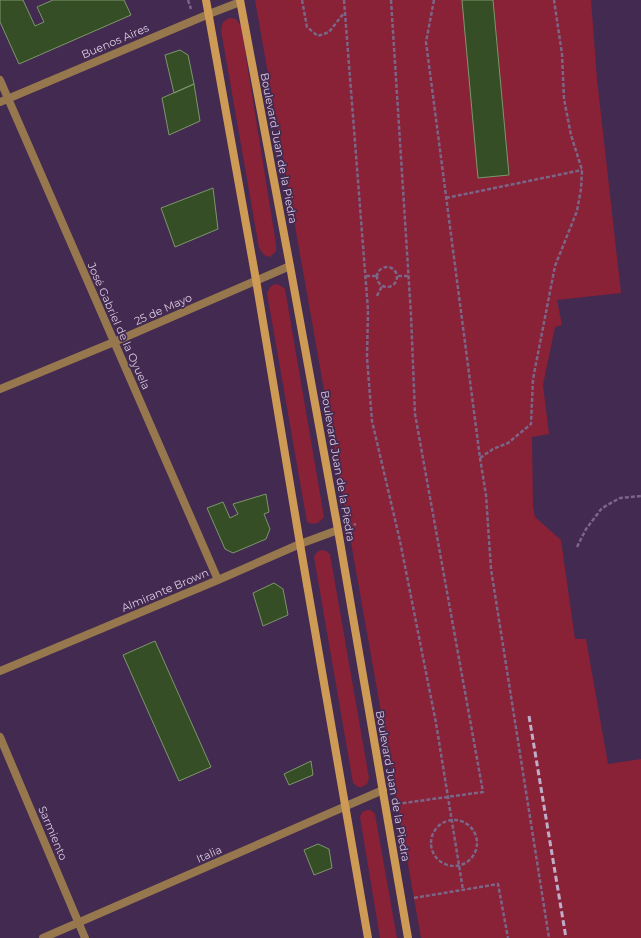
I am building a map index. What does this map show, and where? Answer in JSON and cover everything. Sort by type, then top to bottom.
[{"type":"main road","points":[[206,0],[256,280],[368,938]]},
{"type":"main road","name":"Boulevard Juan de la Piedra","points":[[240,1],[338,530],[408,938]]},
{"type":"street","name":"Buenos Aires","points":[[4,101],[240,1]]},
{"type":"street","name":"José Gabriel de la Oyuela","points":[[0,80],[4,101],[114,342],[218,580]]},
{"type":"street","name":"25 de Mayo","points":[[0,389],[114,342],[290,266]]},
{"type":"street","name":"Almirante Brown","points":[[0,671],[300,544],[338,530]]},
{"type":"street","name":"Sarmiento","points":[[0,737],[86,938]]},
{"type":"street","name":"Italia","points":[[43,938],[383,790]]},
{"type":"path","points":[[302,0],[307,27],[318,36],[329,32],[345,12]]},
{"type":"path","points":[[344,0],[366,276],[368,310],[367,358],[372,421],[400,541],[436,723],[463,890]]},
{"type":"path","points":[[385,806],[483,792],[415,414],[391,0]]},
{"type":"path","points":[[434,0],[426,42],[486,495],[491,570],[549,938]]},
{"type":"path","points":[[480,458],[493,449],[508,443],[532,424],[534,379],[555,266],[577,211],[581,189],[582,170],[571,135],[564,99],[562,54],[554,0]]},
{"type":"path","points":[[446,198],[582,170]]},
{"type":"path","points":[[386,266],[395,270],[398,276],[393,285],[387,287],[382,286],[378,282],[377,276],[380,270],[386,266]]},
{"type":"path","points":[[366,276],[377,276]]},
{"type":"path","points":[[398,276],[408,276]]},
{"type":"path","points":[[378,296],[382,286]]},
{"type":"path","points":[[577,547],[586,529],[602,508],[620,498],[641,496]]},
{"type":"path","points":[[460,820],[467,823],[476,835],[478,843],[473,857],[459,866],[444,864],[438,860],[433,853],[431,838],[434,830],[446,821],[460,820]]},
{"type":"path","points":[[401,900],[498,884],[508,938]]},
{"type":"shaded area","points":[[255,0],[591,0],[597,79],[621,293],[557,300],[562,325],[555,327],[543,385],[549,434],[532,437],[533,507],[535,517],[561,540],[575,639],[586,639],[608,764],[641,759],[641,938],[421,938]]},
{"type":"shaded area","points":[[229,18],[236,19],[241,26],[276,244],[276,251],[270,257],[264,255],[259,248],[221,30],[223,22]]},
{"type":"shaded area","points":[[275,284],[280,285],[285,289],[324,517],[314,524],[307,522],[267,293],[270,287]]},
{"type":"shaded area","points":[[321,550],[330,554],[369,778],[367,784],[362,787],[358,787],[353,783],[314,557],[317,552]]},
{"type":"shaded area","points":[[371,810],[375,814],[397,938],[380,938],[360,817],[362,812]]},
{"type":"building","points":[[0,0],[23,0],[35,26],[44,22],[37,7],[53,0],[124,0],[131,15],[19,64],[0,22]]},
{"type":"building","points":[[462,0],[493,0],[509,175],[478,178]]},
{"type":"building","points":[[180,50],[188,55],[194,84],[174,93],[165,55]]},
{"type":"building","points":[[194,84],[200,121],[169,135],[162,98]]},
{"type":"building","points":[[213,188],[218,229],[175,247],[161,208]]},
{"type":"building","points":[[266,494],[269,512],[264,514],[270,529],[266,539],[233,553],[225,549],[207,508],[223,502],[230,518],[238,514],[233,504]]},
{"type":"building","points":[[274,583],[283,589],[288,615],[263,626],[253,593]]},
{"type":"building","points":[[155,641],[211,767],[179,781],[123,655]]},
{"type":"building","points":[[311,761],[313,775],[289,785],[284,774]]},
{"type":"building","points":[[318,844],[329,849],[332,868],[314,875],[304,850]]},
{"type":"railway","points":[[529,716],[566,938]]}]
